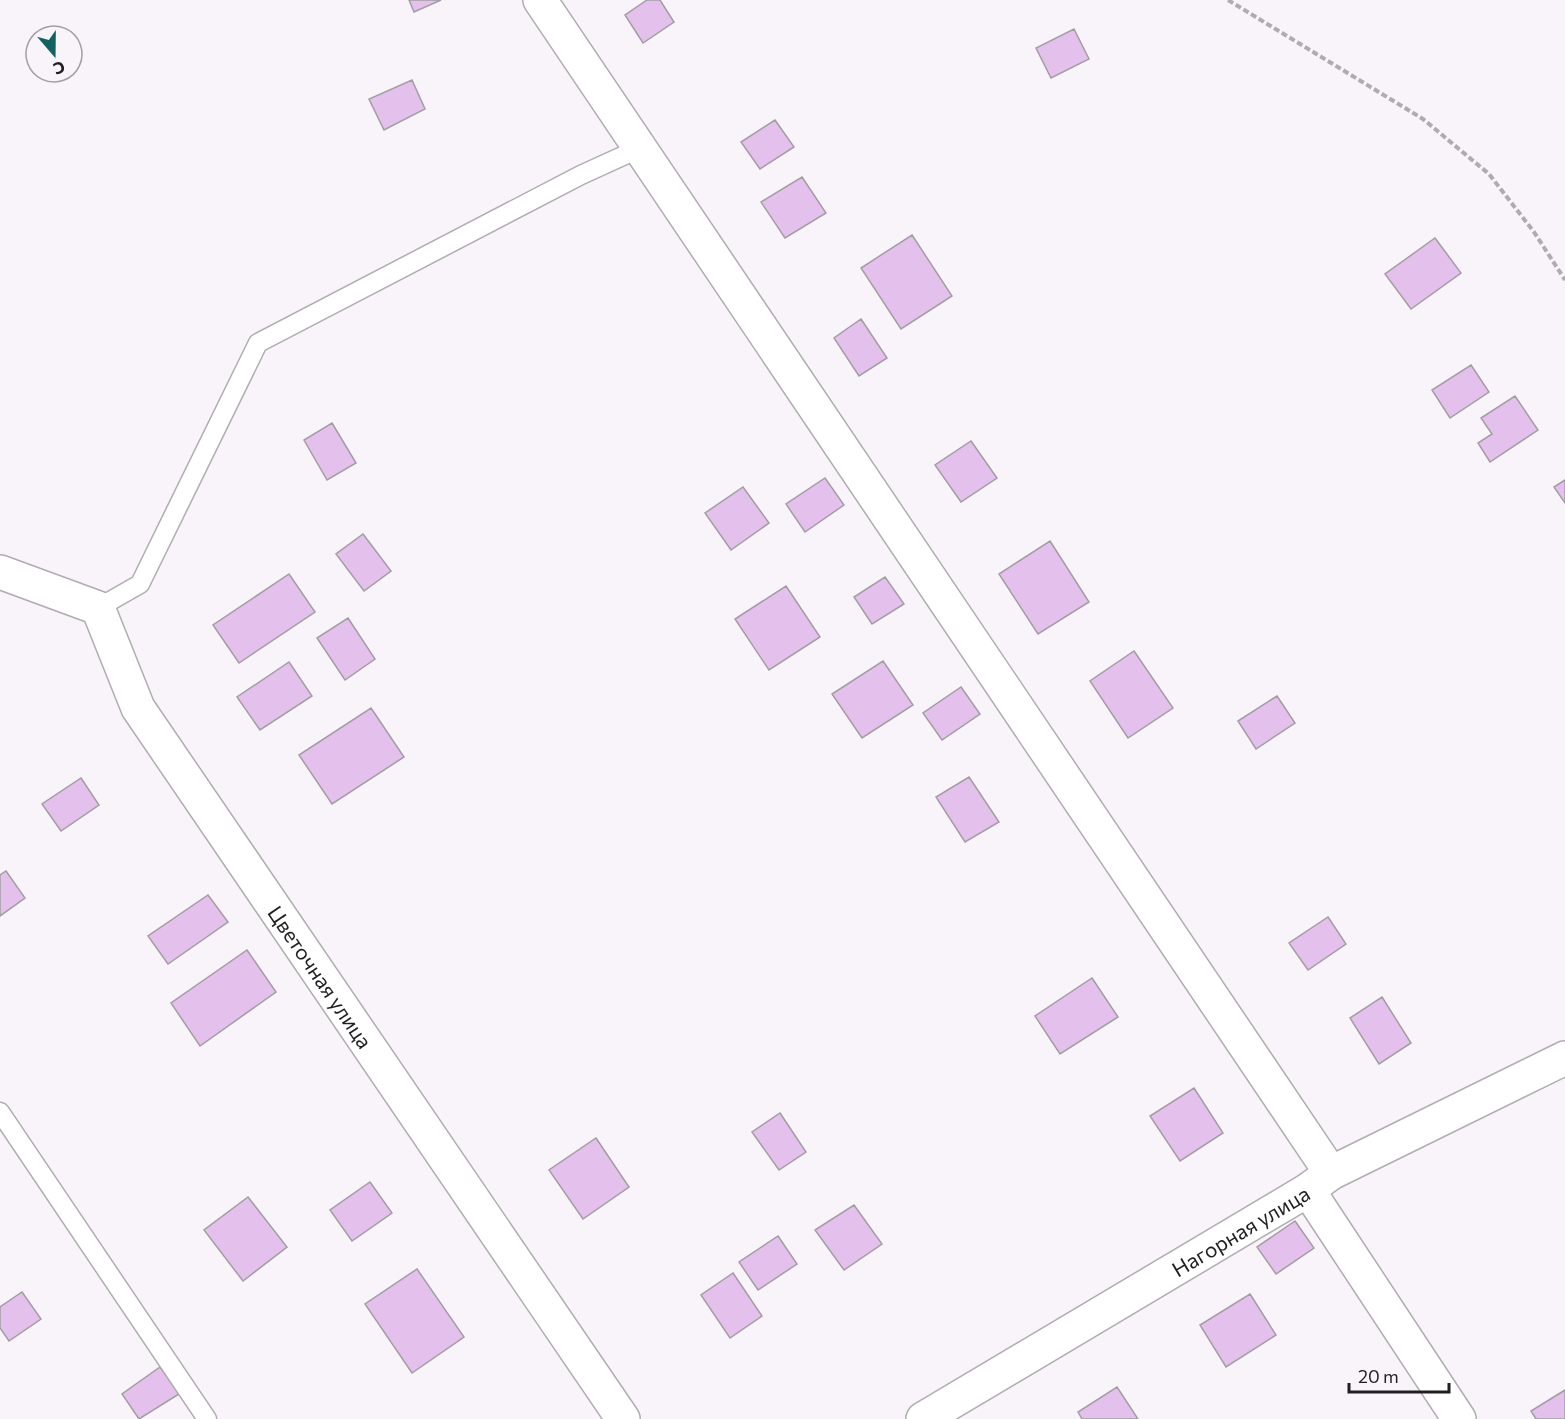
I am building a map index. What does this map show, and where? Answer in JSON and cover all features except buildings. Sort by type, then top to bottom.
[{"type":"street","points":[[540,0],[1319,1182],[1459,1419]]},
{"type":"street","points":[[0,572],[98,608]]},
{"type":"street","name":"Цветочная улица","points":[[98,608],[138,708],[623,1419]]},
{"type":"street","name":"Нагорная улица","points":[[923,1419],[1319,1182],[1565,1058]]},
{"type":"lane","points":[[98,608],[140,584],[258,343],[580,175],[638,149]]},
{"type":"lane","points":[[0,1112],[207,1419]]},
{"type":"path","points":[[1228,0],[1423,119],[1489,174],[1534,232],[1565,280]]}]
